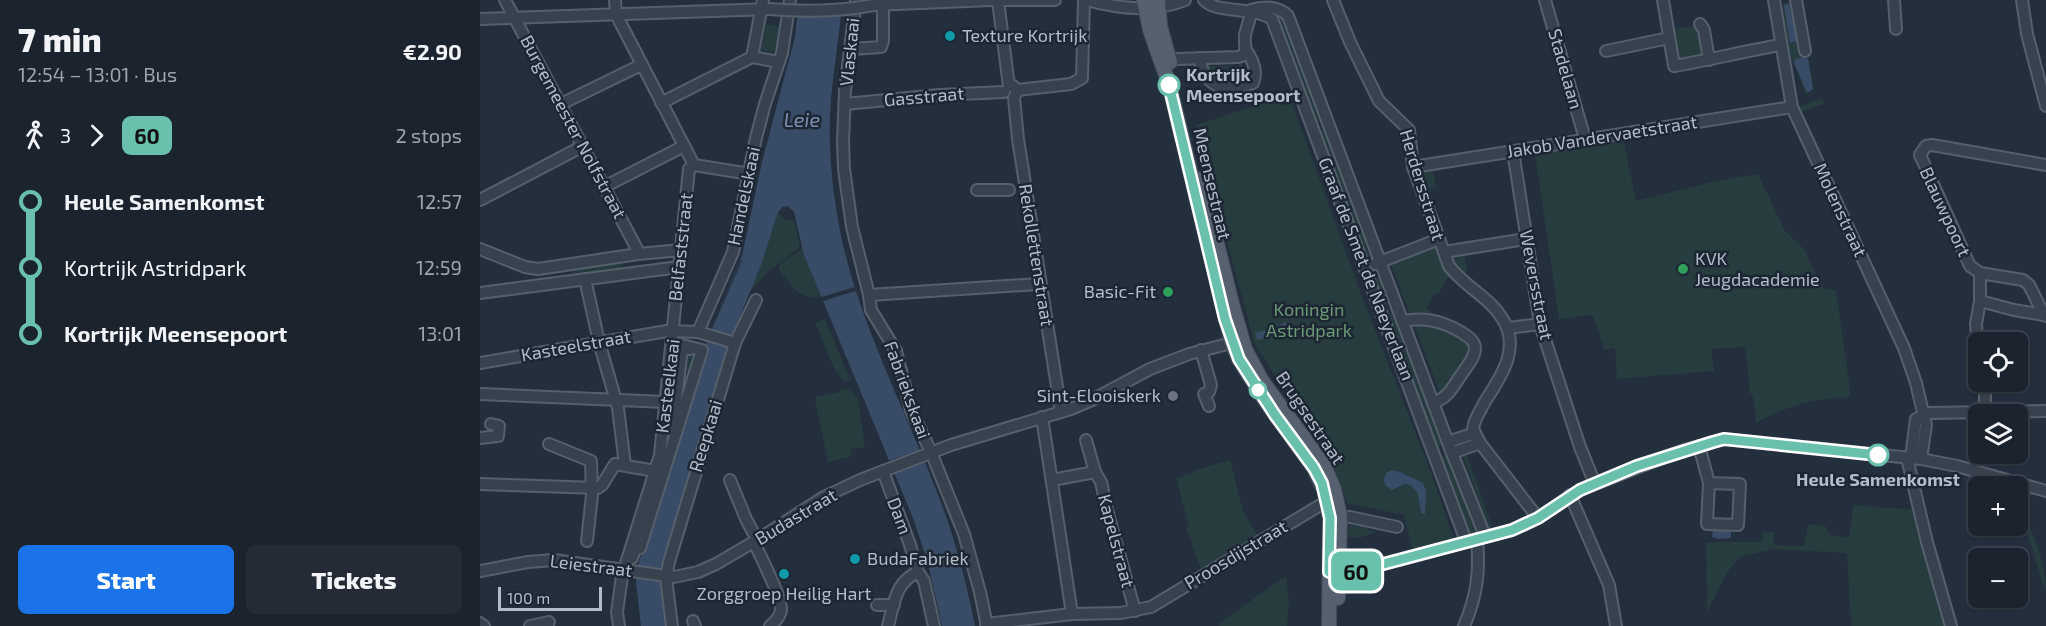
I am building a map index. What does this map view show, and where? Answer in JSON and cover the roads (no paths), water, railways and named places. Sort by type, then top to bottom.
[{"type":"main road","name":"Meensestraat","points":[[1151,4],[1169,61],[1237,342]]},
{"type":"main road","name":"Meensestraat","points":[[1151,4],[1153,40],[1169,84],[1237,342]]},
{"type":"main road","name":"Brugsestraat","points":[[1237,342],[1239,359],[1262,396],[1314,468],[1334,510],[1337,626]]},
{"type":"main road","name":"Brugsestraat","points":[[1329,626],[1334,571]]},
{"type":"street","name":"Burgemeester Nolfstraat","points":[[505,0],[638,254]]},
{"type":"street","points":[[615,0],[616,14],[694,165],[701,164],[750,174]]},
{"type":"street","name":"Handelskaai","points":[[699,329],[732,252],[765,104],[779,62],[790,0]]},
{"type":"street","name":"Vlaskaai","points":[[856,0],[845,104],[844,160],[850,216],[870,296]]},
{"type":"street","points":[[480,19],[646,13],[690,5],[764,6],[1055,0]]},
{"type":"street","points":[[1085,0],[1128,8],[1185,0]]},
{"type":"street","name":"Gasstraat","points":[[845,104],[1071,84],[1082,78],[1085,0]]},
{"type":"street","name":"Graaf de Smet de Naeyerlaan","points":[[1204,0],[1215,8],[1278,9],[1288,16],[1450,448],[1476,539]]},
{"type":"street","points":[[1215,0],[1226,8]]},
{"type":"street","name":"Herdersstraat","points":[[1333,0],[1350,42],[1379,101],[1409,130],[1413,167],[1451,268],[1498,312],[1508,328]]},
{"type":"street","name":"Stadelaan","points":[[1545,0],[1585,139]]},
{"type":"street","points":[[1663,0],[1674,66],[1781,45]]},
{"type":"street","name":"Molenstraat","points":[[1774,0],[1792,106],[1904,348],[1924,414]]},
{"type":"street","points":[[1797,0],[1805,51]]},
{"type":"street","points":[[1894,0],[1896,29]]},
{"type":"street","points":[[2022,0],[2027,34],[2046,106]]},
{"type":"street","name":"Rekollettenstraat","points":[[998,1],[1018,139],[1018,190],[1040,284],[1061,412]]},
{"type":"street","points":[[851,49],[881,48],[883,41],[878,4]]},
{"type":"street","points":[[752,57],[764,6]]},
{"type":"street","points":[[1169,61],[1244,55],[1245,36],[1251,10]]},
{"type":"street","name":"Graaf de Smet de Naeyerlaan","points":[[1251,10],[1272,19],[1435,453],[1476,539]]},
{"type":"street","points":[[1701,24],[1709,60]]},
{"type":"street","points":[[1606,51],[1669,38]]},
{"type":"street","points":[[1200,58],[1206,78],[1215,84],[1229,88],[1253,83],[1256,75],[1252,58],[1246,50]]},
{"type":"street","points":[[661,103],[752,57],[779,62]]},
{"type":"street","points":[[561,104],[641,65]]},
{"type":"street","name":"Jakob Vandervaetstraat","points":[[1413,167],[1792,106]]},
{"type":"street","points":[[1313,128],[1328,123]]},
{"type":"street","name":"Blauwpoort","points":[[2045,315],[2029,285],[2023,280],[1980,273],[1970,266],[1920,155],[1926,146],[1932,145],[2046,165]]},
{"type":"street","points":[[480,200],[583,146]]},
{"type":"street","points":[[604,187],[684,146]]},
{"type":"street","name":"Weversstraat","points":[[1512,151],[1540,324],[1595,484]]},
{"type":"street","name":"Belfaststraat","points":[[672,331],[689,169],[694,165]]},
{"type":"street","points":[[977,190],[1018,190]]},
{"type":"street","points":[[1365,267],[1439,239]]},
{"type":"street","points":[[1444,252],[1526,239]]},
{"type":"street","points":[[480,249],[525,267],[538,268],[681,250]]},
{"type":"street","points":[[596,260],[598,277]]},
{"type":"street","points":[[525,267],[525,287]]},
{"type":"street","points":[[480,293],[679,267]]},
{"type":"street","points":[[1977,332],[1980,273]]},
{"type":"street","points":[[585,279],[615,400],[625,465]]},
{"type":"street","points":[[870,296],[1040,284]]},
{"type":"street","name":"Fabriekskaai","points":[[870,296],[871,310],[896,351],[909,405],[964,534],[987,625]]},
{"type":"street","name":"Reepkaai","points":[[672,626],[663,576],[699,460],[730,342],[756,300]]},
{"type":"street","points":[[1980,301],[2045,315]]},
{"type":"street","name":"Graaf de Smet de Naeyerlaan","points":[[1402,321],[1425,319],[1445,323],[1470,338],[1474,343],[1474,354],[1451,391],[1446,397],[1433,404]]},
{"type":"street","points":[[1538,518],[1478,438],[1474,424],[1508,360],[1510,339],[1508,328],[1540,324]]},
{"type":"street","name":"Kasteelkaai","points":[[631,569],[660,455],[672,331],[699,329],[712,337],[730,342]]},
{"type":"street","name":"Kasteelstraat","points":[[480,363],[672,331]]},
{"type":"street","name":"Budastraat","points":[[663,576],[682,576],[716,564],[824,497],[887,469],[980,435],[1061,412],[1092,400],[1150,369],[1201,350],[1237,342]]},
{"type":"street","points":[[674,343],[702,351]]},
{"type":"street","points":[[672,439],[668,439],[682,348],[702,351]]},
{"type":"street","points":[[1201,350],[1211,385],[1209,392],[1204,394],[1209,406]]},
{"type":"street","points":[[619,626],[618,606],[631,569],[631,562],[635,549],[640,548],[672,439],[702,351]]},
{"type":"street","points":[[480,394],[666,402]]},
{"type":"street","points":[[2028,412],[2046,411]]},
{"type":"street","points":[[1951,626],[1927,542],[1913,458],[1915,423],[1916,419],[1929,413],[1968,413]]},
{"type":"street","points":[[1042,417],[1072,614]]},
{"type":"street","points":[[480,438],[498,436],[499,426],[491,424]]},
{"type":"street","points":[[1435,453],[1478,438]]},
{"type":"street","points":[[1334,571],[1353,571],[1372,567],[1512,530],[1538,518],[1570,495],[1595,484],[1637,466],[1724,439],[1913,458],[1966,468],[2046,491]]},
{"type":"street","name":"Kapelstraat","points":[[1086,440],[1095,472],[1101,482],[1135,611]]},
{"type":"street","points":[[549,444],[591,460],[592,488],[587,541]]},
{"type":"street","points":[[1699,446],[1709,483],[1707,527],[1738,529],[1740,484],[1709,483]]},
{"type":"street","points":[[480,484],[592,488],[601,487],[614,465],[655,471]]},
{"type":"street","name":"Dam","points":[[887,469],[918,572],[924,581],[934,626]]},
{"type":"street","points":[[1052,480],[1095,472]]},
{"type":"street","points":[[730,480],[780,601],[781,612],[770,626]]},
{"type":"street","points":[[1570,495],[1609,585],[1616,626]]},
{"type":"street","name":"Proosdijstraat","points":[[987,625],[1072,614],[1151,608],[1322,504],[1334,510]]},
{"type":"street","points":[[1334,510],[1397,526]]},
{"type":"street","points":[[1464,626],[1474,602],[1478,584],[1480,566],[1476,539]]},
{"type":"street","name":"Leiestraat","points":[[480,571],[528,562],[554,560],[631,569],[663,576]]},
{"type":"street","points":[[886,624],[898,588],[904,580],[918,572]]},
{"type":"street","points":[[877,605],[894,604]]},
{"type":"street","points":[[530,626],[549,622]]},
{"type":"street","points":[[480,623],[484,626]]},
{"type":"water","name":"Leie","points":[[799,0],[842,0],[831,99],[830,136],[834,193],[840,231],[864,315],[948,522],[975,626],[942,626],[928,563],[913,518],[804,255],[794,212],[788,206],[778,212],[761,265],[732,336],[728,335],[725,346],[728,348],[663,560],[659,581],[667,626],[641,626],[636,582],[638,565],[707,342],[710,342],[714,331],[711,329],[742,256],[762,162],[795,37]]},
{"type":"water","points":[[1789,4],[1797,41],[1790,43],[1784,5]]},
{"type":"water","points":[[1805,57],[1808,60],[1813,89],[1808,92],[1794,62],[1796,59]]},
{"type":"water","points":[[1286,322],[1287,327],[1284,329],[1287,329],[1288,334],[1283,333],[1257,340],[1255,333]]},
{"type":"water","points":[[1392,470],[1423,483],[1426,491],[1425,514],[1421,513],[1418,494],[1411,485],[1404,484],[1392,490],[1385,485],[1386,473]]},
{"type":"water","points":[[1713,529],[1731,532],[1731,538],[1712,537]]},
{"type":"place","name":"Texture Kortrijk","points":[[950,36]]},
{"type":"place","name":"Kortrijk Meensepoort","points":[[1169,85]]},
{"type":"place","name":"KVK Jeugdacademie","points":[[1683,269]]},
{"type":"place","name":"Basic-Fit","points":[[1168,292]]},
{"type":"place","name":"Sint-Elooiskerk","points":[[1173,396]]},
{"type":"place","name":"Heule Samenkomst","points":[[1878,455]]},
{"type":"place","name":"BudaFabriek","points":[[855,559]]},
{"type":"place","name":"Zorggroep Heilig Hart","points":[[784,574]]},
{"type":"park label","name":"Koningin Astridpark","points":[[1309,320]]}]
